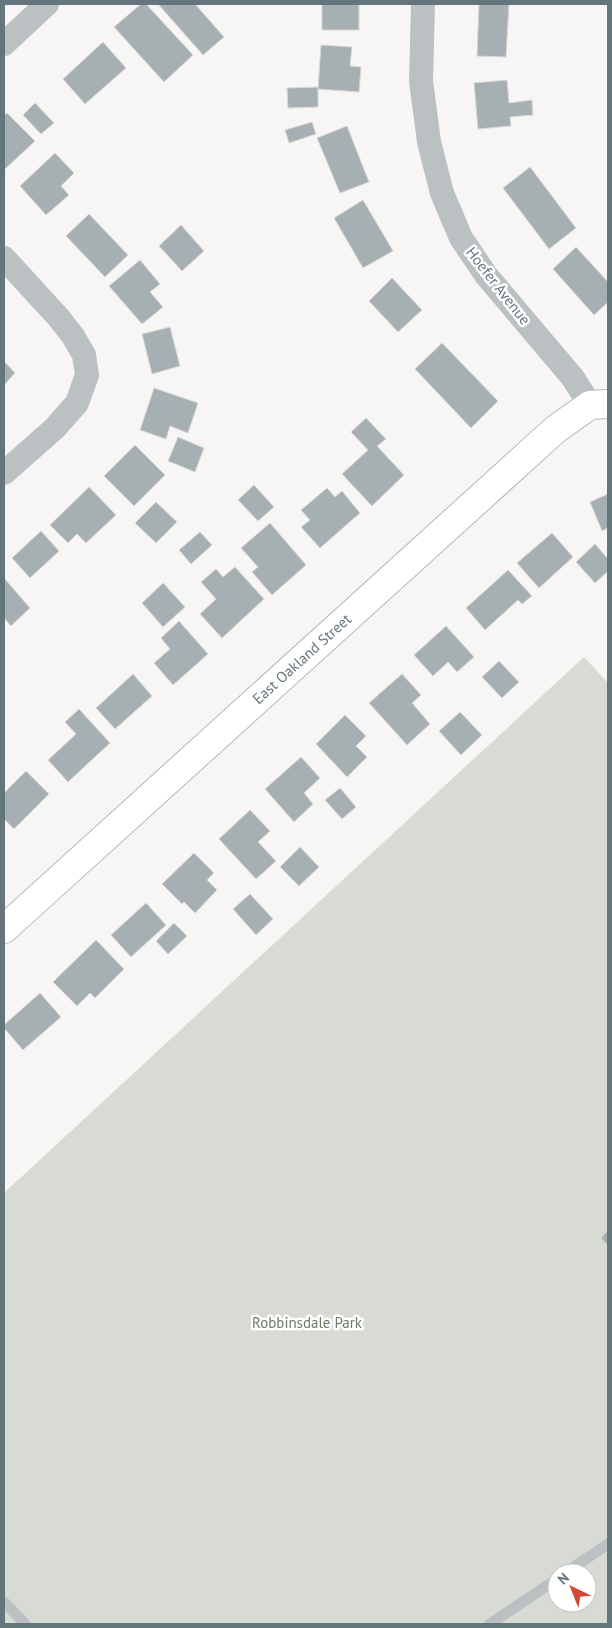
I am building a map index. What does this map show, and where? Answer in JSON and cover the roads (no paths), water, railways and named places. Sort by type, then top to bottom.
[{"type":"street","points":[[4,44],[46,4]]},
{"type":"street","name":"Hoefer Avenue","points":[[424,4],[421,81],[429,142],[442,193],[461,238],[486,275],[573,378],[599,404]]},
{"type":"street","points":[[4,258],[73,336],[84,356],[88,375],[77,403],[55,428],[4,473]]},
{"type":"street","name":"East Oakland Street","points":[[4,929],[556,429],[599,404]]},
{"type":"lane","points":[[580,1563],[608,1544]]},
{"type":"lane","points":[[490,1624],[547,1586]]},
{"type":"lane","points":[[4,1602],[25,1624]]},
{"type":"park label","name":"Robbinsdale Park","points":[[307,1323]]}]
